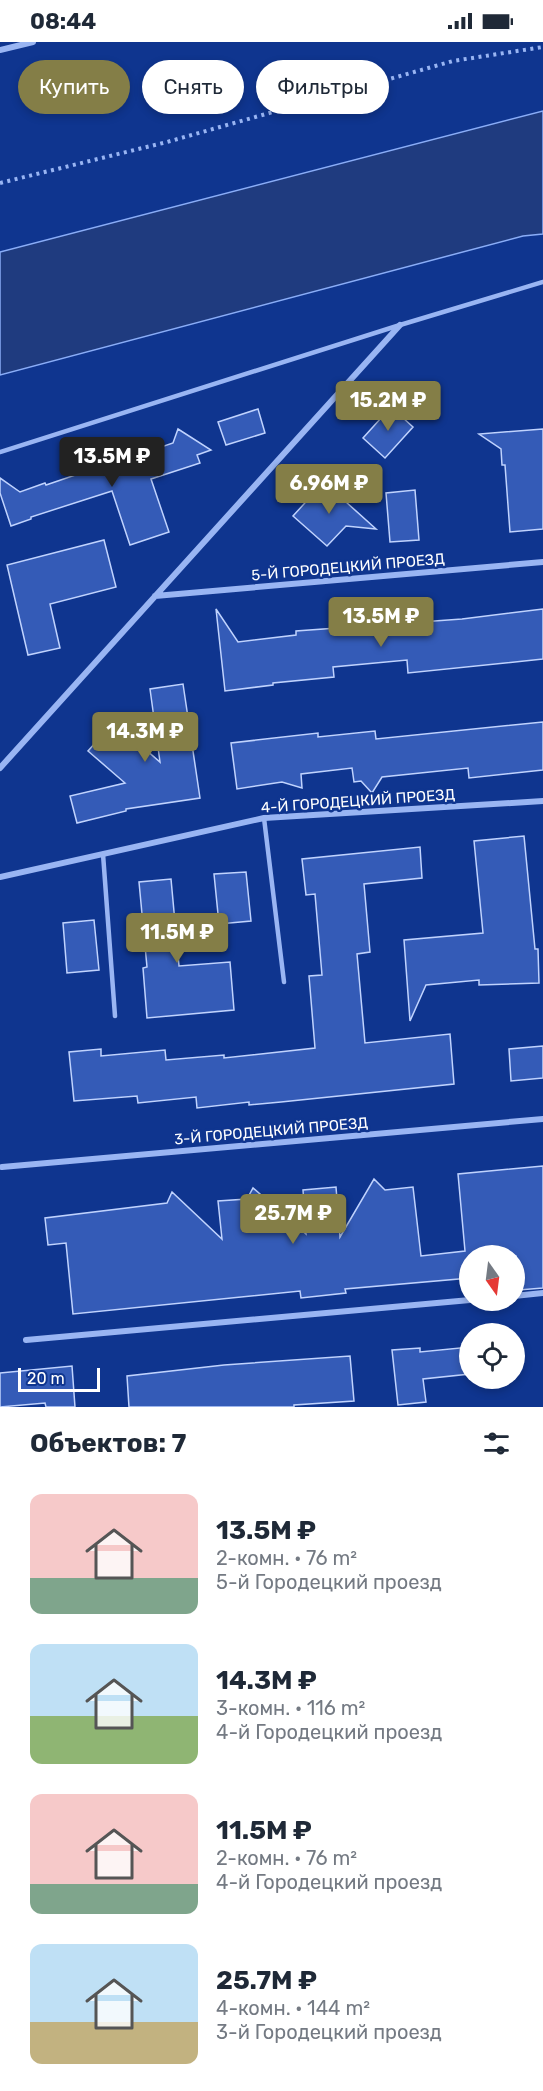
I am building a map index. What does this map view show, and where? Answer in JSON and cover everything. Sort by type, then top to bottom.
[{"type":"street","points":[[0,50],[33,42]]},
{"type":"street","points":[[0,768],[400,325]]},
{"type":"street","name":"5-Й ГОРОДЕЦКИЙ ПРОЕЗД","points":[[154,597],[543,562]]},
{"type":"street","name":"4-Й ГОРОДЕЦКИЙ ПРОЕЗД","points":[[0,877],[264,818],[543,801]]},
{"type":"street","name":"3-Й ГОРОДЕЦКИЙ ПРОЕЗД","points":[[2,1167],[543,1119]]},
{"type":"street","points":[[525,1295],[543,1293]]},
{"type":"street","points":[[26,1340],[459,1301]]},
{"type":"lane","points":[[0,452],[543,282]]},
{"type":"lane","points":[[264,818],[284,982]]},
{"type":"lane","points":[[104,854],[115,1016]]},
{"type":"path","points":[[0,183],[167,142],[453,61],[543,47]]},
{"type":"water","points":[[543,111],[543,234],[523,236],[0,375],[0,252]]},
{"type":"building","points":[[391,407],[413,427],[385,458],[363,438]]},
{"type":"building","points":[[258,409],[265,433],[226,445],[218,422]]},
{"type":"building","points":[[178,429],[211,450],[197,455],[200,463],[151,479],[169,532],[130,545],[112,491],[31,517],[31,519],[11,526],[0,493],[0,478],[20,492],[45,483],[46,485],[99,467],[104,452],[118,462],[173,443]]},
{"type":"building","points":[[543,429],[543,529],[510,532],[505,465],[502,465],[501,449],[479,434]]},
{"type":"building","points":[[324,482],[376,529],[346,526],[327,546],[293,516]]},
{"type":"building","points":[[415,490],[419,540],[390,542],[386,493]]},
{"type":"building","points":[[104,540],[116,587],[50,604],[60,648],[28,655],[7,565]]},
{"type":"building","points":[[216,609],[238,642],[296,635],[296,631],[462,619],[543,609],[543,659],[408,673],[407,660],[333,667],[334,677],[273,683],[273,685],[225,691]]},
{"type":"building","points":[[183,684],[200,798],[126,809],[126,811],[77,823],[70,796],[125,783],[88,751],[114,722],[160,762],[150,689]]},
{"type":"building","points":[[543,722],[543,770],[469,778],[468,768],[382,777],[372,793],[361,781],[354,782],[352,768],[301,774],[302,788],[282,782],[237,789],[231,743],[318,733],[318,737],[375,731],[376,739]]},
{"type":"building","points":[[524,836],[535,949],[538,949],[539,983],[479,985],[479,980],[426,985],[410,1021],[404,940],[483,933],[474,841]]},
{"type":"building","points":[[420,847],[422,878],[364,884],[370,952],[357,954],[365,1043],[450,1034],[454,1084],[249,1105],[249,1102],[197,1108],[196,1097],[138,1103],[137,1096],[74,1101],[69,1052],[101,1049],[101,1056],[165,1050],[166,1060],[224,1055],[224,1058],[315,1048],[309,976],[322,975],[315,894],[306,895],[302,859]]},
{"type":"building","points":[[246,872],[251,921],[219,924],[214,874]]},
{"type":"building","points":[[171,879],[179,966],[230,962],[234,1010],[147,1018],[143,968],[147,967],[139,882]]},
{"type":"building","points":[[94,920],[99,970],[67,973],[63,923]]},
{"type":"building","points":[[543,1046],[543,1078],[511,1081],[509,1049]]},
{"type":"building","points":[[543,1166],[543,1288],[525,1290],[525,1245],[464,1245],[458,1174]]},
{"type":"building","points":[[374,1179],[385,1190],[413,1187],[421,1256],[459,1252],[459,1279],[345,1289],[346,1293],[301,1298],[300,1291],[73,1314],[66,1243],[48,1245],[45,1218],[167,1203],[172,1192],[222,1239],[218,1201],[247,1199],[253,1188],[306,1234],[303,1190],[336,1187],[340,1237]]},
{"type":"building","points":[[420,1348],[420,1352],[459,1348],[459,1375],[423,1379],[426,1402],[398,1405],[392,1350]]},
{"type":"building","points":[[350,1356],[354,1401],[294,1405],[294,1407],[129,1407],[127,1376],[224,1365]]},
{"type":"building","points":[[72,1366],[75,1407],[46,1407],[45,1403],[0,1407],[0,1373]]}]
